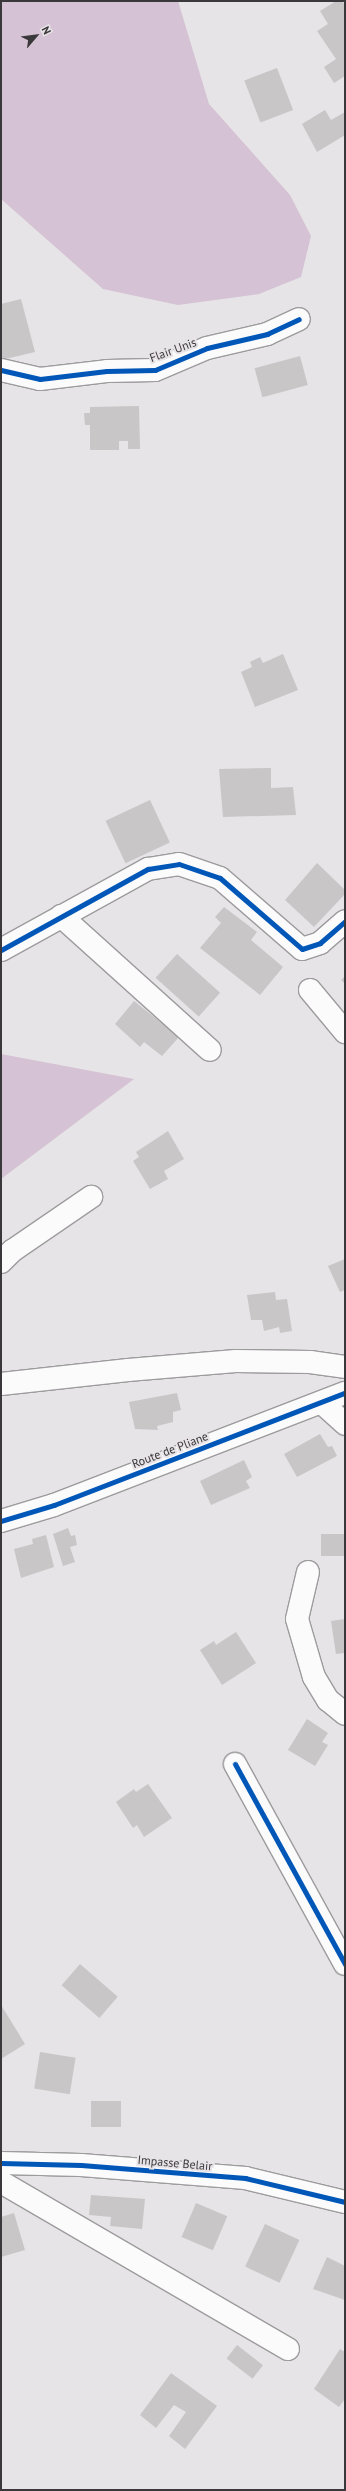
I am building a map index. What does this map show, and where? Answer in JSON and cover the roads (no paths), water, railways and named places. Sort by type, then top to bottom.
[{"type":"street","name":"Flair Unis","points":[[1,370],[40,379],[107,371],[155,370],[208,348],[267,334],[300,319]]},
{"type":"street","points":[[1,950],[148,869],[179,864],[220,878],[302,949],[320,943],[345,921]]},
{"type":"street","points":[[61,916],[210,1050]]},
{"type":"street","points":[[310,990],[345,1032]]},
{"type":"street","points":[[1,1262],[12,1251],[91,1197]]},
{"type":"street","points":[[1,1384],[128,1370],[236,1361],[303,1362],[345,1367]]},
{"type":"street","name":"Route de Pliane","points":[[1,1521],[54,1505],[345,1393]]},
{"type":"street","points":[[322,1403],[345,1424]]},
{"type":"street","points":[[308,1572],[297,1619],[314,1677],[328,1700],[345,1714]]},
{"type":"street","points":[[235,1764],[345,1964]]},
{"type":"street","name":"Impasse Belair","points":[[1,2163],[81,2165],[245,2178],[345,2202]]},
{"type":"street","points":[[1,2182],[288,2349]]}]
